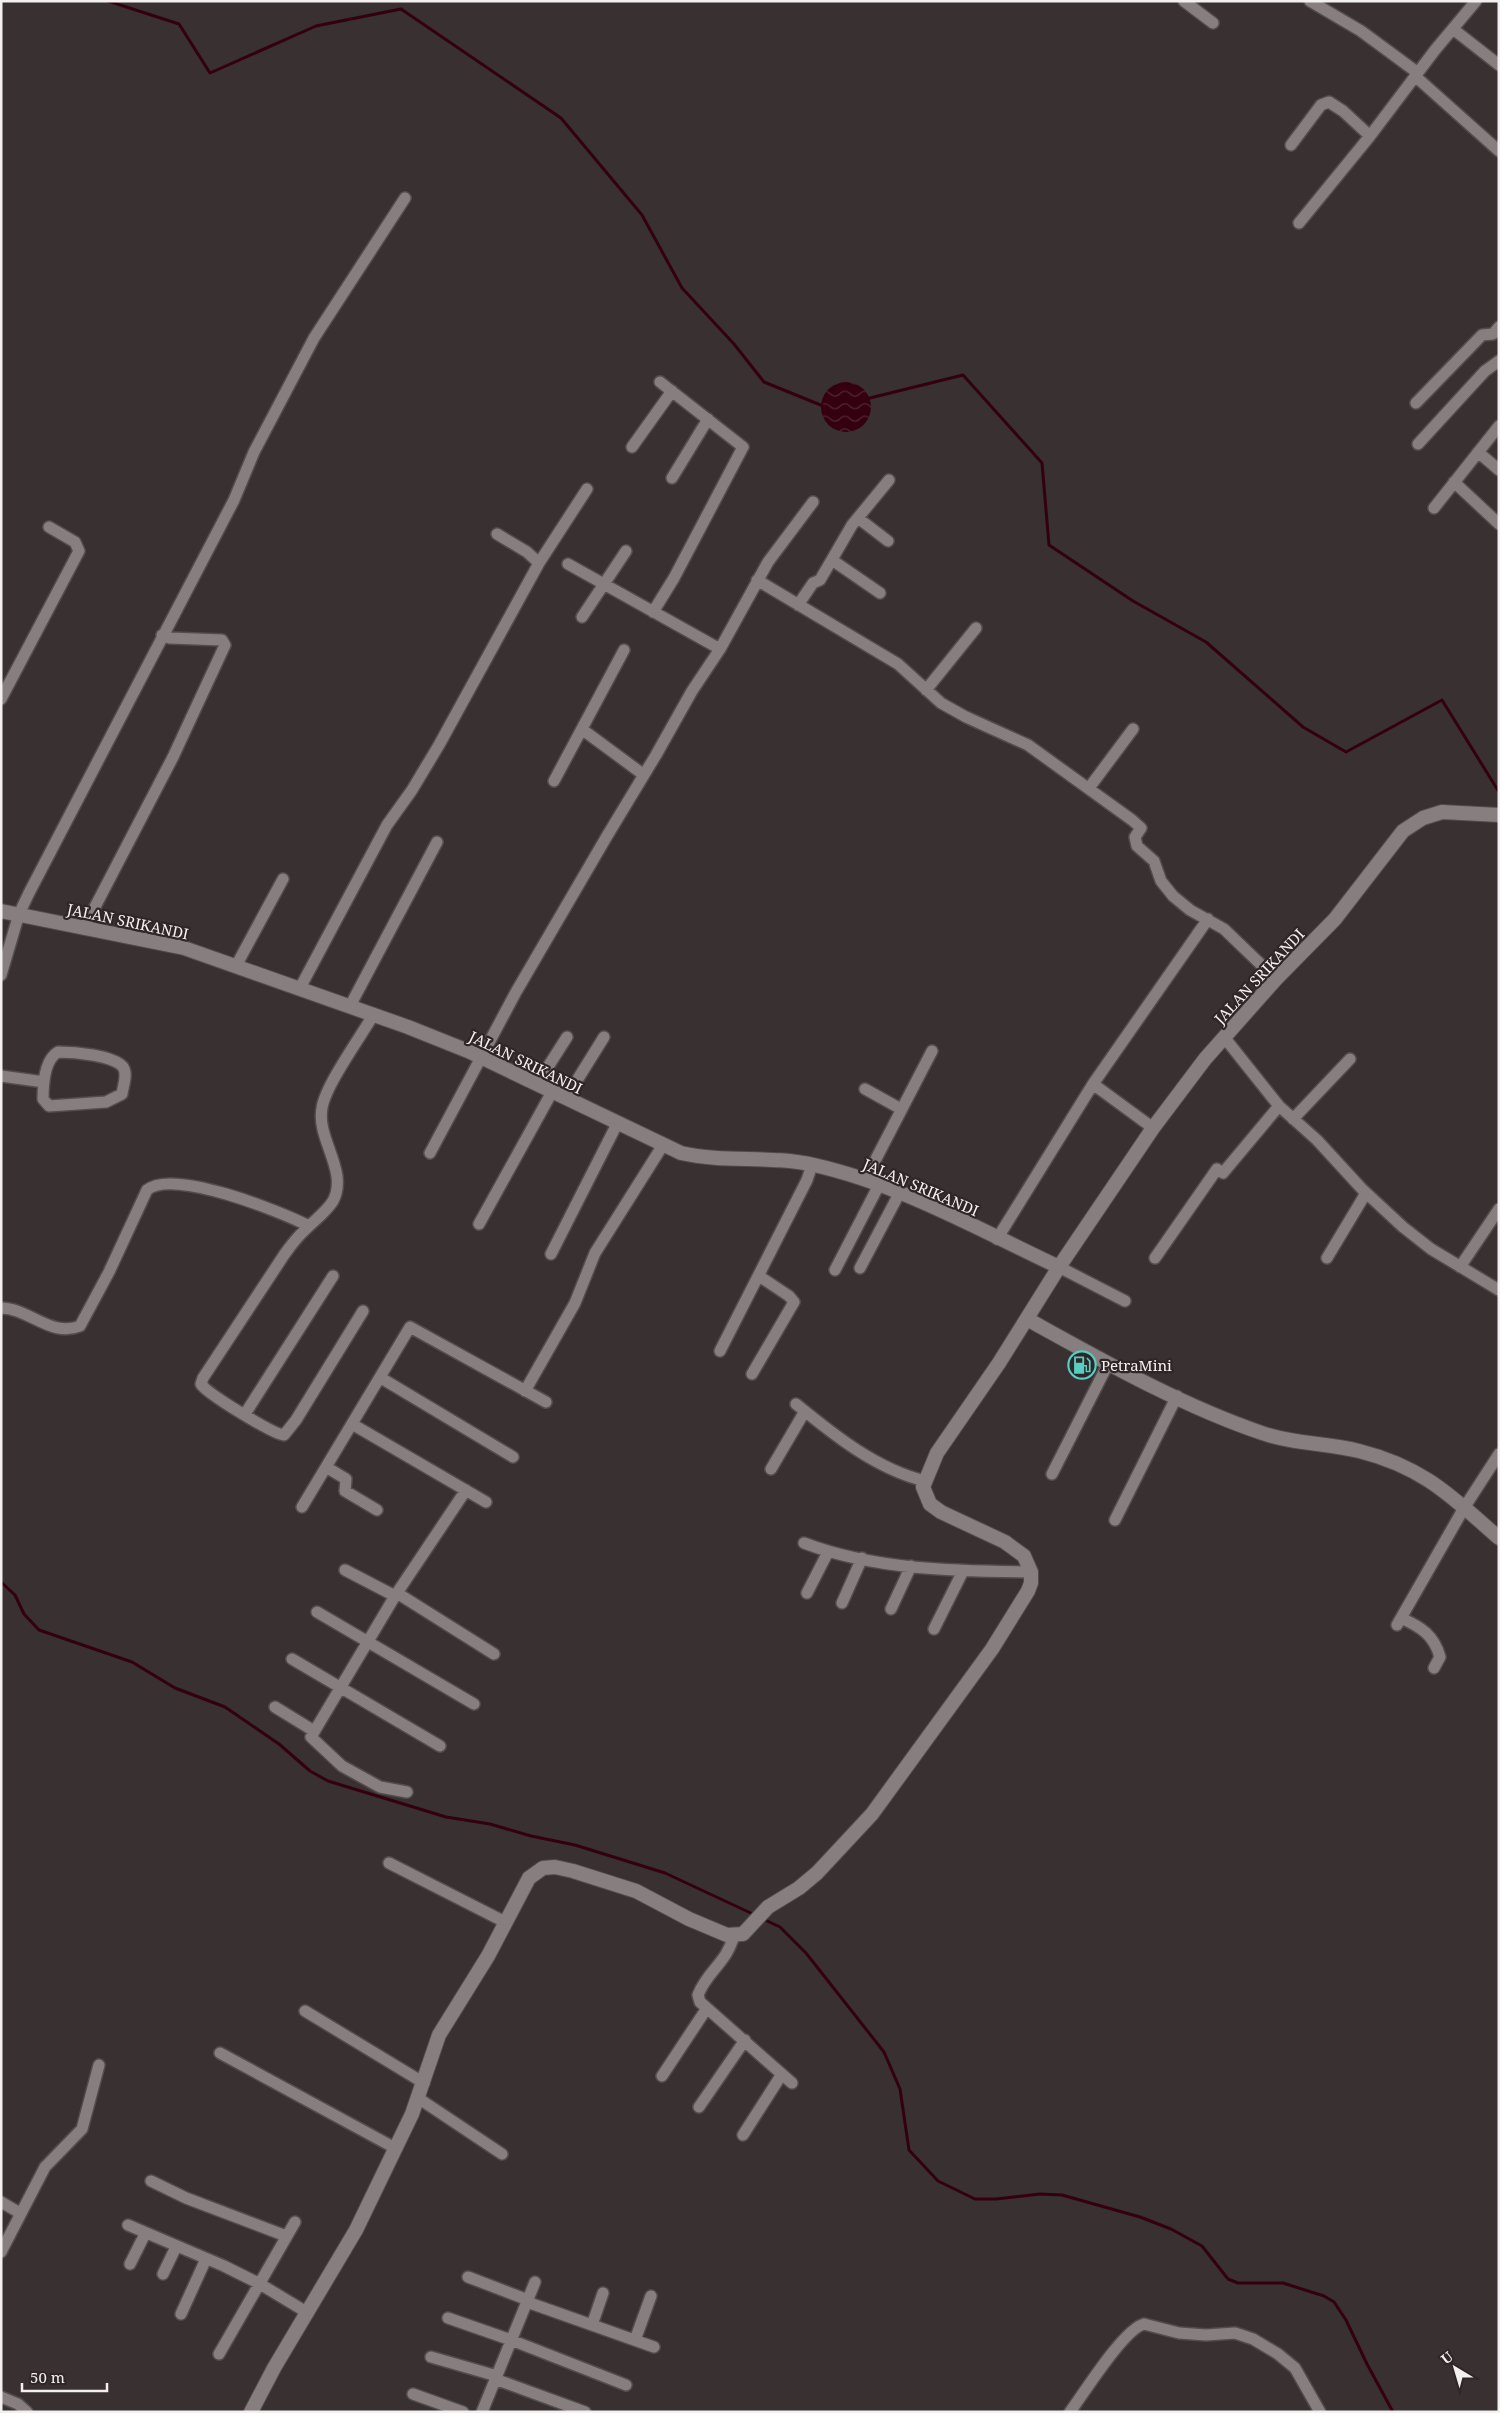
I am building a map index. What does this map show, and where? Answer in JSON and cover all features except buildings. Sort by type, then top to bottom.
[{"type":"street","points":[[1184,1],[1213,23]]},
{"type":"street","points":[[1310,1],[1367,35],[1417,74],[1499,151]]},
{"type":"street","points":[[1299,223],[1476,1]]},
{"type":"street","points":[[1453,29],[1499,65]]},
{"type":"street","points":[[1291,145],[1321,105],[1329,102],[1343,111],[1370,136]]},
{"type":"street","points":[[1,975],[19,914],[162,635],[234,500],[254,452],[314,338],[405,198]]},
{"type":"street","points":[[1416,403],[1482,335],[1493,334],[1499,327]]},
{"type":"street","points":[[1418,444],[1485,371],[1499,361]]},
{"type":"street","points":[[653,612],[674,578],[743,447],[660,382]]},
{"type":"street","points":[[632,447],[672,391]]},
{"type":"street","points":[[672,478],[708,419]]},
{"type":"street","points":[[1434,508],[1499,426]]},
{"type":"street","points":[[1478,452],[1499,470]]},
{"type":"street","points":[[798,605],[813,583],[820,580],[858,518],[889,480]]},
{"type":"street","points":[[1454,482],[1499,524]]},
{"type":"street","points":[[300,988],[387,825],[412,790],[439,745],[539,562],[588,489]]},
{"type":"street","points":[[430,1154],[563,910],[692,691],[720,649],[763,572],[813,502]]},
{"type":"street","points":[[858,518],[888,541]]},
{"type":"street","points":[[1,699],[79,551],[75,542],[49,528]]},
{"type":"street","points":[[497,534],[527,552],[539,562]]},
{"type":"street","points":[[582,617],[626,551]]},
{"type":"street","points":[[832,560],[880,593]]},
{"type":"street","points":[[568,564],[720,649]]},
{"type":"street","points":[[763,572],[798,605],[902,667],[941,703],[966,717],[1028,745],[1141,828],[1135,837],[1136,846],[1154,861],[1161,881],[1181,904],[1233,936],[1276,979]]},
{"type":"street","points":[[926,690],[976,628]]},
{"type":"street","points":[[84,928],[173,756],[225,644],[222,640],[170,638],[162,635]]},
{"type":"street","points":[[554,781],[583,730],[624,650]]},
{"type":"street","points":[[1089,788],[1133,729]]},
{"type":"street","points":[[583,730],[644,775]]},
{"type":"street","name":"JALAN SRIKANDI","points":[[1,911],[164,942],[236,966],[374,1014],[482,1058],[663,1145],[691,1155],[784,1161],[812,1165],[865,1180],[1059,1267],[1153,1128],[1224,1038],[1276,979],[1335,919],[1403,831],[1423,818],[1442,812],[1499,814]]},
{"type":"street","points":[[350,1006],[437,842]]},
{"type":"street","points":[[236,966],[282,879]]},
{"type":"street","points":[[997,1239],[1093,1084],[1208,919]]},
{"type":"street","points":[[363,1311],[296,1420],[284,1435],[273,1432],[206,1391],[202,1384],[203,1378],[284,1255],[309,1226],[322,1216],[333,1201],[337,1190],[334,1163],[324,1138],[321,1120],[324,1099],[374,1014]]},
{"type":"street","points":[[537,1084],[567,1037]]},
{"type":"street","points":[[566,1098],[604,1038]]},
{"type":"street","points":[[1224,1038],[1279,1106],[1326,1148],[1366,1193],[1417,1239],[1499,1290]]},
{"type":"street","points":[[865,1180],[932,1051]]},
{"type":"street","points":[[58,1052],[90,1055],[115,1061],[123,1067],[125,1072],[122,1094],[106,1102],[49,1106],[43,1099],[44,1082],[50,1059],[58,1052]]},
{"type":"street","points":[[1293,1119],[1350,1058]]},
{"type":"street","points":[[1,1076],[44,1082]]},
{"type":"street","points":[[1093,1084],[1153,1128]]},
{"type":"street","points":[[865,1089],[901,1109]]},
{"type":"street","points":[[479,1224],[552,1092]]},
{"type":"street","points":[[1155,1258],[1217,1169],[1223,1173],[1279,1106]]},
{"type":"street","points":[[551,1254],[617,1124]]},
{"type":"street","points":[[525,1391],[575,1303],[595,1253],[663,1145]]},
{"type":"street","points":[[720,1351],[807,1180],[812,1165]]},
{"type":"street","points":[[1,1308],[14,1310],[58,1328],[68,1330],[80,1326],[109,1272],[146,1190],[159,1184],[214,1190],[291,1217],[309,1226]]},
{"type":"street","points":[[835,1270],[879,1185]]},
{"type":"street","points":[[1327,1258],[1366,1193]]},
{"type":"street","points":[[860,1268],[899,1194]]},
{"type":"street","points":[[1460,1267],[1499,1209]]},
{"type":"street","points":[[251,2412],[356,2230],[418,2098],[439,2035],[488,1956],[528,1878],[543,1868],[555,1867],[636,1891],[689,1919],[734,1936],[743,1934],[768,1907],[799,1888],[817,1872],[872,1814],[992,1649],[1028,1591],[1031,1572],[1024,1556],[1005,1542],[952,1518],[930,1504],[923,1491],[925,1481],[937,1453],[1027,1319],[1059,1267],[1125,1301]]},
{"type":"street","points":[[245,1414],[333,1276]]},
{"type":"street","points":[[752,1374],[794,1302],[758,1276]]},
{"type":"street","points":[[1027,1319],[1108,1364],[1264,1434],[1359,1451],[1418,1472],[1442,1487],[1499,1538]]},
{"type":"street","points":[[302,1506],[381,1378],[410,1327],[546,1402]]},
{"type":"street","points":[[1052,1474],[1108,1364]]},
{"type":"street","points":[[381,1378],[513,1456]]},
{"type":"street","points":[[1115,1520],[1177,1396]]},
{"type":"street","points":[[796,1404],[839,1438],[866,1455],[896,1471],[925,1481]]},
{"type":"street","points":[[771,1469],[805,1411]]},
{"type":"street","points":[[352,1424],[486,1502]]},
{"type":"street","points":[[1434,1668],[1440,1657],[1434,1641],[1425,1630],[1399,1621],[1464,1508],[1499,1454]]},
{"type":"street","points":[[326,1467],[346,1479],[345,1490],[377,1510]]},
{"type":"street","points":[[407,1792],[380,1787],[342,1766],[311,1737],[396,1594],[466,1490]]},
{"type":"street","points":[[804,1543],[828,1552],[911,1566],[963,1571],[1031,1572]]},
{"type":"street","points":[[807,1593],[828,1552]]},
{"type":"street","points":[[842,1604],[862,1558]]},
{"type":"street","points":[[891,1609],[911,1566]]},
{"type":"street","points":[[345,1570],[396,1594],[494,1654]]},
{"type":"street","points":[[934,1629],[963,1571]]},
{"type":"street","points":[[317,1612],[474,1704]]},
{"type":"street","points":[[292,1659],[440,1746]]},
{"type":"street","points":[[275,1707],[314,1731]]},
{"type":"street","points":[[389,1863],[505,1922]]},
{"type":"street","points":[[734,1936],[727,1955],[701,1987],[698,1995],[700,2002],[792,2083]]},
{"type":"street","points":[[662,2076],[707,2008]]},
{"type":"street","points":[[305,2011],[424,2083]]},
{"type":"street","points":[[699,2107],[745,2040]]},
{"type":"street","points":[[220,2053],[395,2148]]},
{"type":"street","points":[[1,2252],[20,2212],[46,2167],[82,2129],[99,2066]]},
{"type":"street","points":[[743,2135],[782,2074]]},
{"type":"street","points":[[418,2098],[502,2154]]},
{"type":"street","points":[[151,2181],[186,2198],[286,2236]]},
{"type":"street","points":[[1,2202],[20,2212]]},
{"type":"street","points":[[219,2354],[295,2222]]},
{"type":"street","points":[[128,2225],[260,2284],[308,2313]]},
{"type":"street","points":[[130,2264],[145,2234]]},
{"type":"street","points":[[163,2274],[176,2246]]},
{"type":"street","points":[[181,2314],[206,2259]]},
{"type":"street","points":[[468,2278],[654,2347]]},
{"type":"street","points":[[482,2412],[535,2282]]},
{"type":"street","points":[[592,2325],[603,2293]]},
{"type":"street","points":[[635,2340],[652,2296]]},
{"type":"street","points":[[448,2318],[512,2340],[626,2385]]},
{"type":"street","points":[[1070,2412],[1123,2340],[1138,2326],[1144,2324],[1179,2333],[1206,2335],[1235,2333],[1253,2339],[1283,2357],[1295,2368],[1320,2412]]},
{"type":"street","points":[[431,2357],[496,2378],[585,2412]]},
{"type":"street","points":[[412,2394],[463,2412]]},
{"type":"street","points":[[1,2397],[18,2404],[27,2412]]},
{"type":"water","points":[[841,382],[851,382],[864,389],[871,402],[871,412],[864,425],[851,432],[841,432],[832,428],[825,421],[821,412],[821,402],[825,393],[832,386]]},
{"type":"waterway","points":[[108,1],[179,24],[210,73],[316,26],[401,9],[561,118],[642,215],[682,288],[734,344],[764,382],[823,406]]},
{"type":"waterway","points":[[866,399],[963,375],[1042,463],[1049,545],[1133,601],[1206,642],[1303,727],[1346,752],[1442,700],[1499,792]]},
{"type":"waterway","points":[[1,1582],[15,1595],[24,1614],[39,1630],[132,1662],[175,1688],[225,1707],[279,1744],[310,1771],[328,1781],[446,1817],[490,1824],[531,1836],[575,1845],[665,1873],[755,1915]]},
{"type":"waterway","points":[[763,1919],[780,1927],[806,1953],[884,2052],[900,2089],[909,2150],[938,2181],[975,2199],[996,2199],[1040,2194],[1062,2195],[1140,2217],[1171,2229],[1202,2246],[1228,2279],[1238,2283],[1283,2283],[1324,2296],[1334,2302],[1346,2320],[1393,2412]]},
{"type":"place","name":"PetraMini","points":[[1082,1365]]}]
